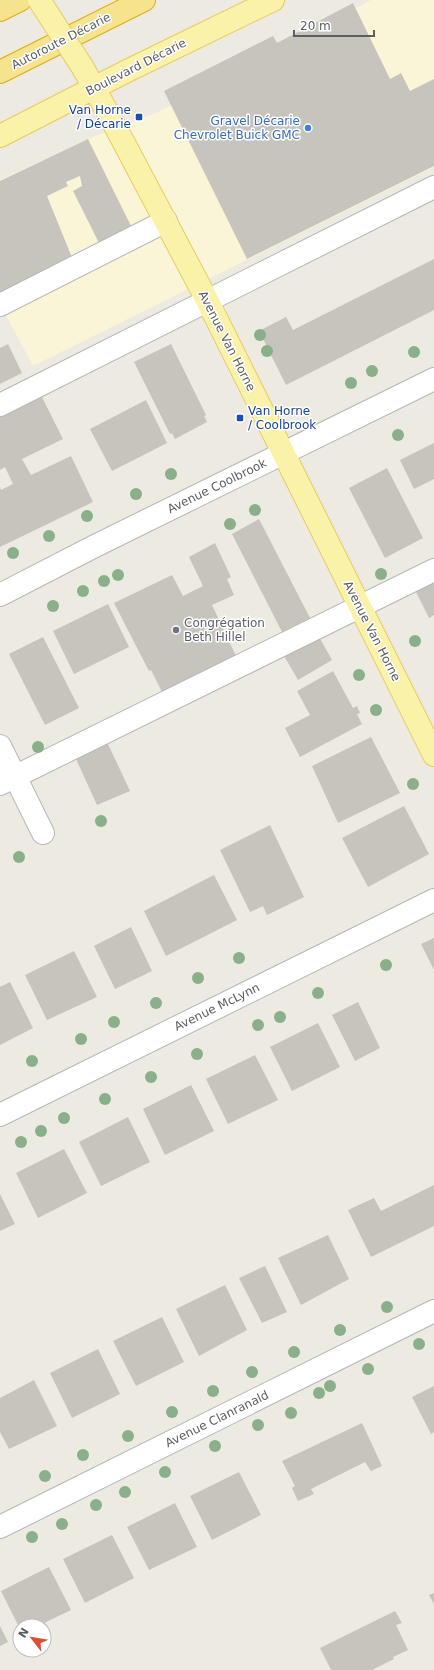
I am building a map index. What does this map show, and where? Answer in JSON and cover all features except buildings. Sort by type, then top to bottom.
[{"type":"highway","points":[[0,10],[20,0]]},
{"type":"highway","name":"Autoroute Décarie","points":[[0,72],[144,0]]},
{"type":"main road","name":"Avenue Van Horne","points":[[39,0],[83,68],[166,221],[207,300],[434,755]]},
{"type":"main road","name":"Boulevard Décarie","points":[[0,136],[273,0]]},
{"type":"street","points":[[0,404],[434,187]]},
{"type":"street","points":[[0,305],[166,221]]},
{"type":"street","name":"Avenue Coolbrook","points":[[0,595],[95,546],[434,379]]},
{"type":"street","points":[[8,780],[434,570]]},
{"type":"street","points":[[0,746],[8,780],[43,833]]},
{"type":"street","name":"Avenue McLynn","points":[[0,1115],[434,900]]},
{"type":"street","name":"Avenue Clanranald","points":[[0,1527],[434,1312]]},
{"type":"shaded area","points":[[371,0],[434,0],[434,167],[33,366],[0,304],[0,180],[88,139],[158,112]]},
{"type":"place","name":"Van Horne / Décarie","points":[[139,117]]},
{"type":"place","name":"Gravel Décarie Chevrolet Buick GMC","points":[[308,128]]},
{"type":"place","name":"Van Horne / Coolbrook","points":[[240,418]]},
{"type":"place","name":"Congrégation Beth Hillel","points":[[176,630]]}]
